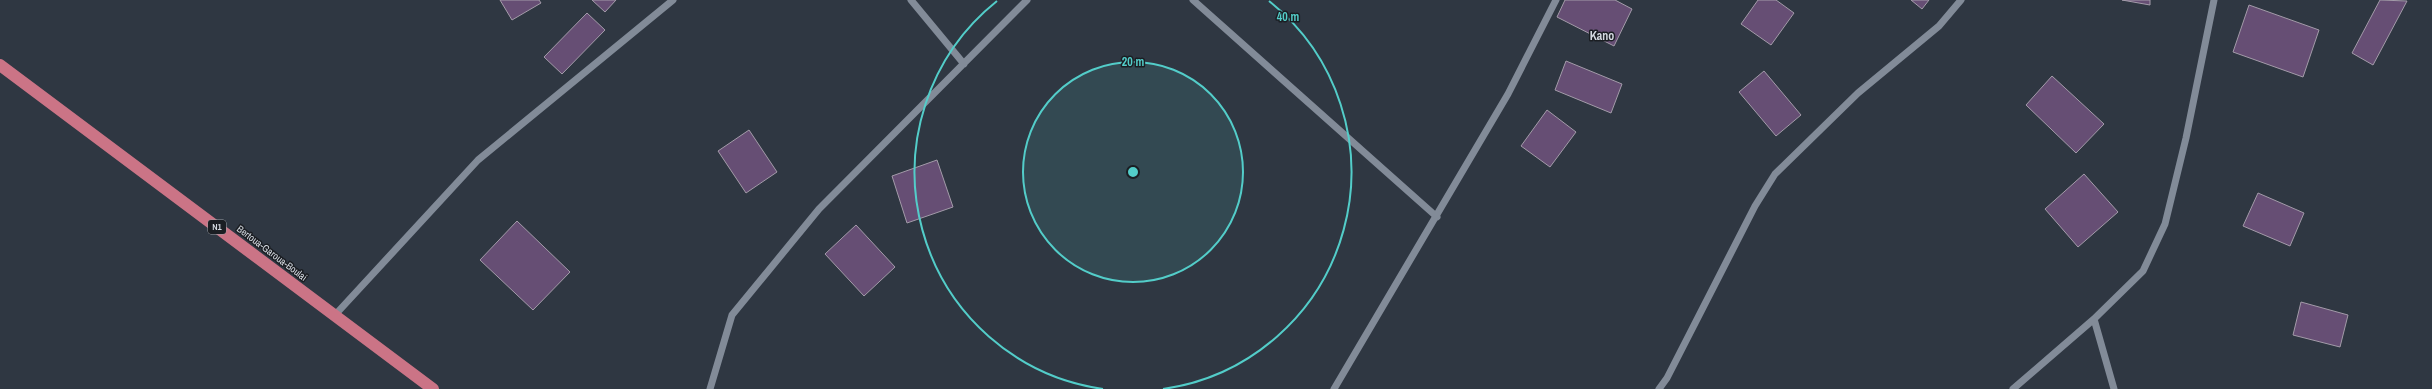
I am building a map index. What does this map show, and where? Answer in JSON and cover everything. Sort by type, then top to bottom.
[{"type":"highway","name":"Bertoua-Garoua-Boulai","points":[[0,65],[433,389]]},
{"type":"street","points":[[335,315],[478,160],[672,0]]},
{"type":"street","points":[[911,0],[964,64]]},
{"type":"street","points":[[710,389],[732,315],[819,209],[1027,0]]},
{"type":"street","points":[[1193,0],[1437,217]]},
{"type":"street","points":[[1334,389],[1437,217],[1508,94],[1556,0]]},
{"type":"street","points":[[1659,389],[1667,378],[1755,206],[1775,174],[1858,93],[1939,26],[1961,0]]},
{"type":"street","points":[[2013,389],[2094,319],[2143,271],[2165,224],[2186,138],[2214,0]]},
{"type":"street","points":[[2094,319],[2114,389]]},
{"type":"building","points":[[500,0],[539,0],[541,3],[512,20]]},
{"type":"building","points":[[592,0],[616,0],[605,12]]},
{"type":"building","points":[[1565,0],[1615,0],[1632,9],[1614,46],[1557,17]]},
{"type":"building","points":[[1758,0],[1776,0],[1794,13],[1771,45],[1741,24]]},
{"type":"building","points":[[1911,0],[1929,0],[1922,9]]},
{"type":"building","points":[[2122,0],[2150,0],[2150,5]]},
{"type":"building","points":[[2380,0],[2407,1],[2373,65],[2352,53]]},
{"type":"building","points":[[2249,5],[2319,30],[2303,77],[2233,52]]},
{"type":"building","points":[[587,13],[605,30],[562,74],[544,57]]},
{"type":"building","points":[[1566,61],[1622,84],[1611,113],[1555,90]]},
{"type":"building","points":[[1764,71],[1801,115],[1776,136],[1739,92]]},
{"type":"building","points":[[2052,76],[2104,124],[2076,153],[2026,105]]},
{"type":"building","points":[[1547,110],[1576,132],[1550,167],[1521,146]]},
{"type":"building","points":[[749,130],[777,172],[746,193],[718,151]]},
{"type":"building","points":[[937,160],[953,207],[907,223],[892,176]]},
{"type":"building","points":[[2084,174],[2118,212],[2078,247],[2045,209]]},
{"type":"building","points":[[2258,193],[2304,213],[2290,246],[2243,226]]},
{"type":"building","points":[[517,221],[570,272],[533,310],[480,260]]},
{"type":"building","points":[[856,225],[895,267],[864,296],[825,254]]},
{"type":"building","points":[[2301,302],[2348,315],[2340,347],[2293,335]]},
{"type":"district","name":"Kano","points":[[1602,36]]}]
